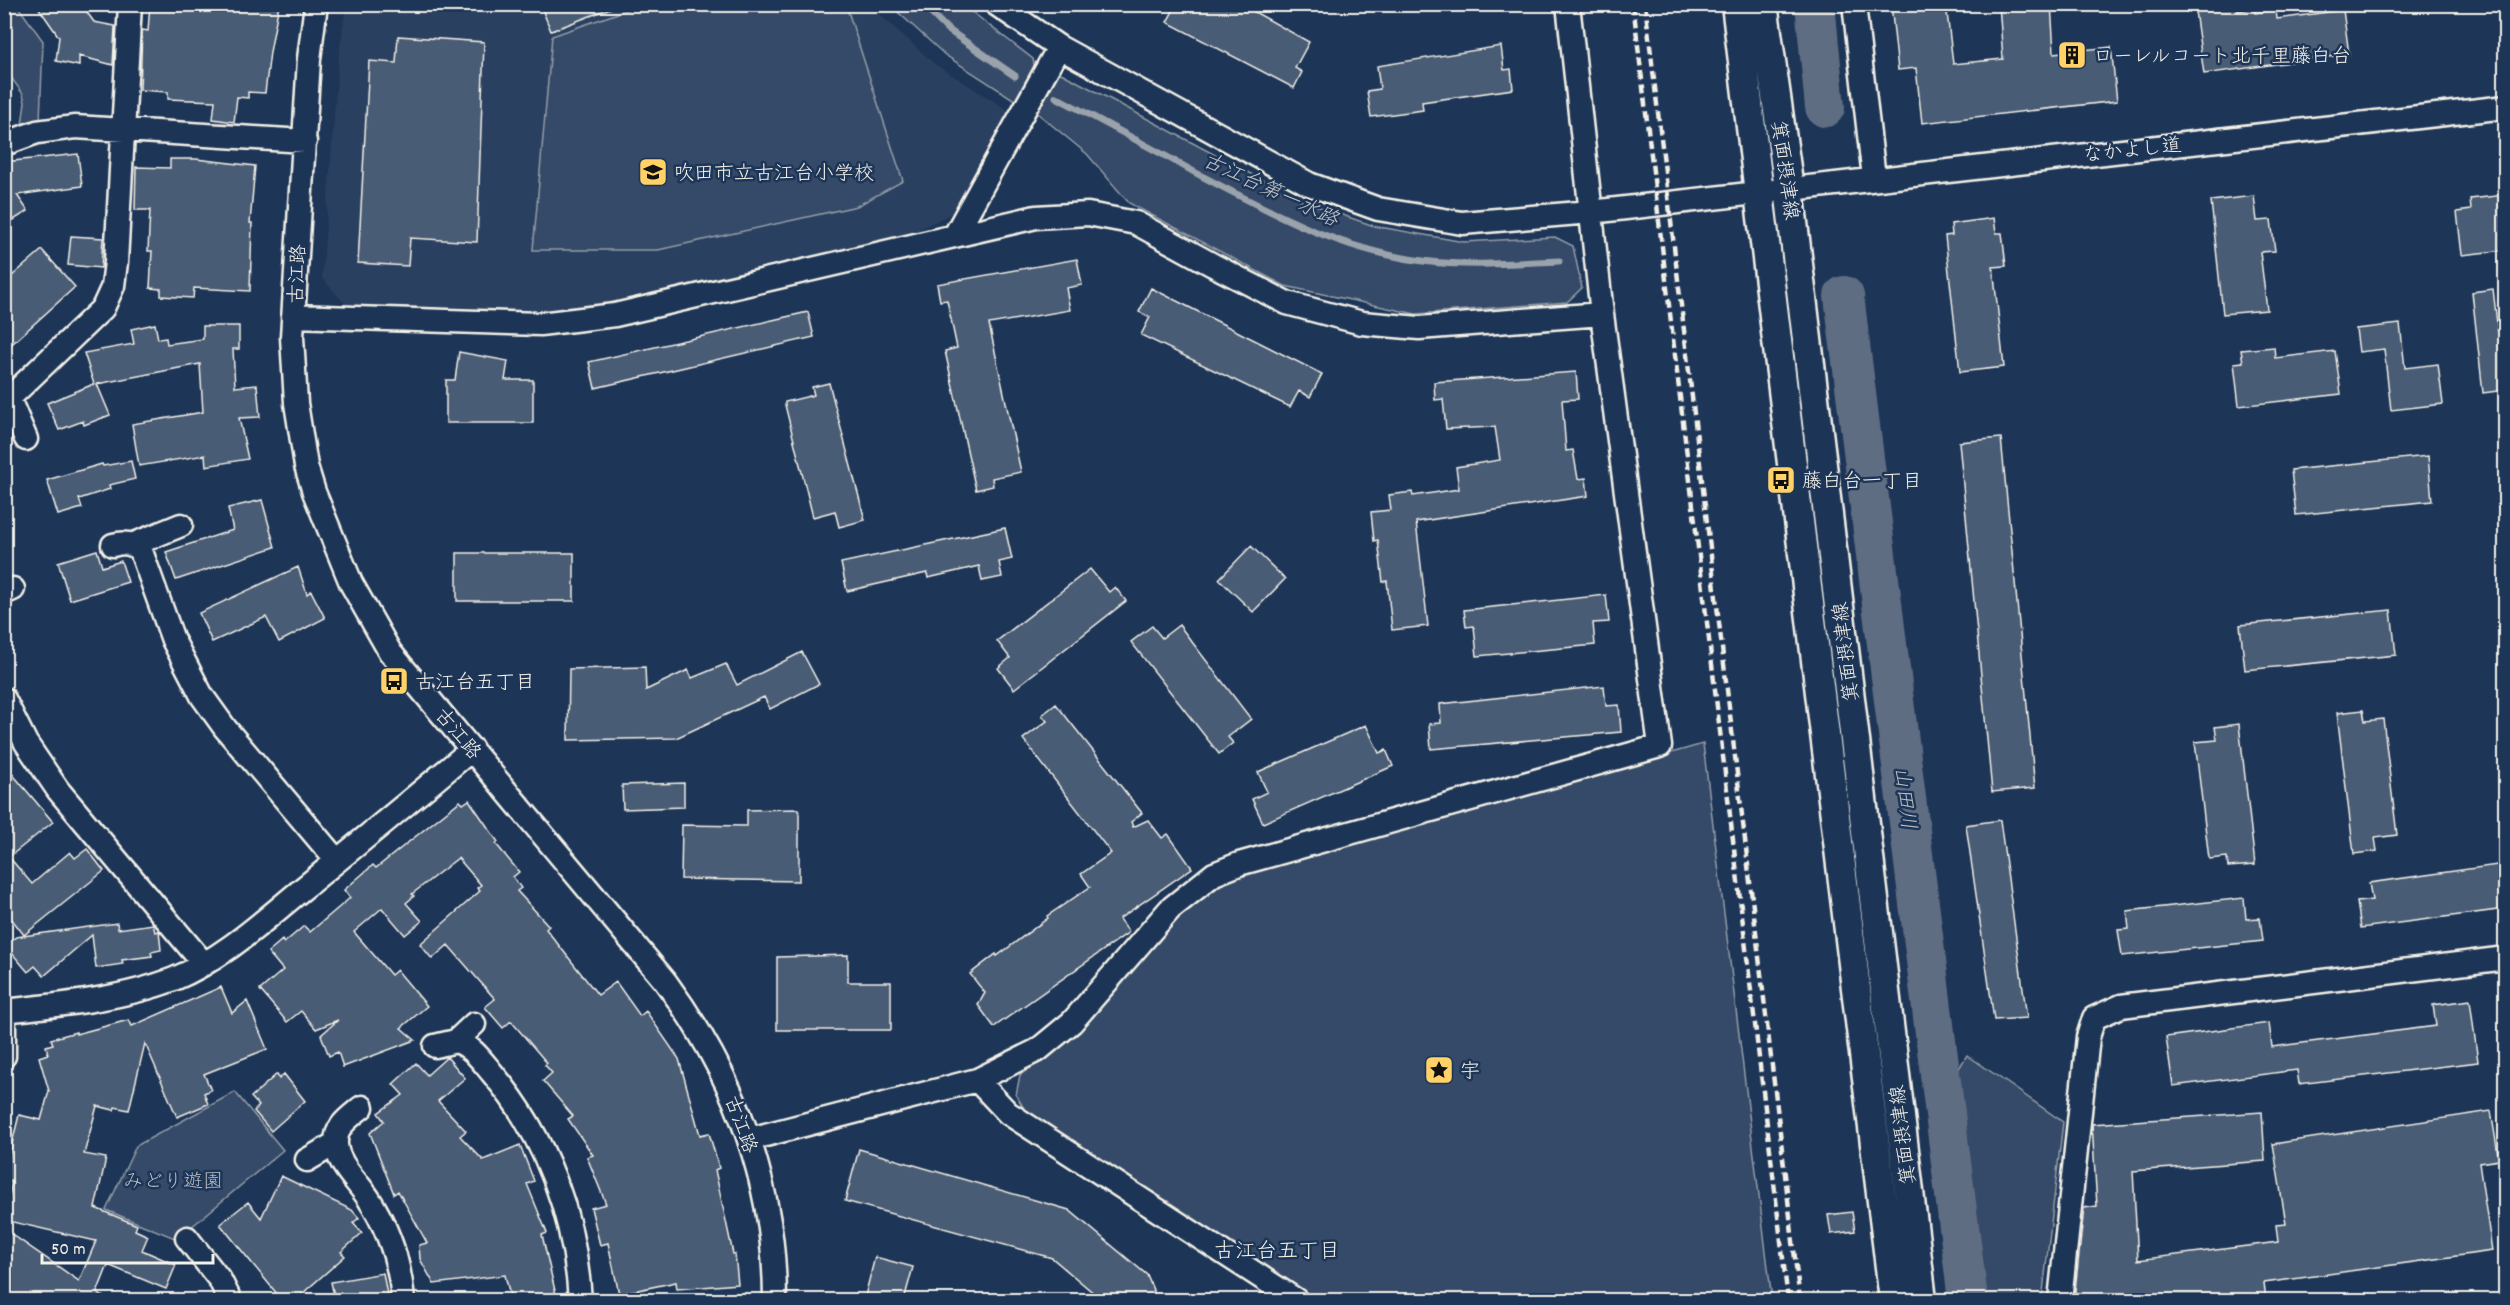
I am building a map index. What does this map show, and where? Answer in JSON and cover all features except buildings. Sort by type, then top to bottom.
[{"type":"main road","name":"箕面摂津線","points":[[1736,4],[1790,464],[1850,927],[1894,1300]]},
{"type":"main road","name":"箕面摂津線","points":[[1763,4],[1789,189],[1923,1300]]},
{"type":"street","points":[[26,439],[7,401],[96,317],[110,297],[116,262],[130,4]]},
{"type":"street","name":"古江路","points":[[316,4],[309,59],[292,358],[296,403],[306,466],[338,557],[370,620],[390,652],[665,981],[687,1011],[725,1080],[750,1139],[771,1230],[775,1300]]},
{"type":"street","name":"なかよし道","points":[[996,4],[1059,47],[1309,184],[1378,209],[1462,223],[1591,212],[2505,107]]},
{"type":"street","points":[[750,1139],[977,1080],[1038,1050],[1072,1022],[1170,909],[1214,874],[1239,864],[1660,746],[1602,314],[1568,4]]},
{"type":"street","points":[[1854,4],[1874,178]]},
{"type":"street","points":[[955,235],[1059,47]]},
{"type":"street","points":[[4,144],[20,137],[75,127],[305,141]]},
{"type":"street","points":[[293,316],[540,324],[615,315],[1036,217],[1088,214],[1136,223],[1287,303],[1362,323],[1419,328],[1602,314]]},
{"type":"street","points":[[181,525],[122,545],[139,549],[143,555],[174,640],[202,696],[225,728],[337,861]]},
{"type":"street","points":[[4,699],[26,743],[58,790],[204,964]]},
{"type":"street","points":[[4,1011],[58,1005],[140,989],[174,979],[204,964],[236,943],[472,749]]},
{"type":"street","points":[[2060,1300],[2088,1037],[2094,1018],[2121,1005],[2505,963]]},
{"type":"street","points":[[474,1024],[445,1044],[469,1047],[478,1056],[509,1094],[547,1159],[568,1217],[576,1256],[580,1300]]},
{"type":"street","points":[[977,1080],[1008,1113],[1296,1300]]},
{"type":"street","points":[[362,1107],[340,1127],[336,1143],[345,1166],[370,1201],[390,1239],[399,1270],[403,1300]]},
{"type":"street","points":[[307,1160],[336,1143]]},
{"type":"street","points":[[187,1238],[220,1280],[230,1300]]},
{"type":"shaded area","name":"吹田市立古江台小学校","points":[[346,5],[869,5],[936,65],[1011,112],[952,213],[910,234],[613,304],[538,314],[346,305],[322,278],[338,62]]},
{"type":"green space","points":[[5,5],[17,5],[43,41],[40,121],[22,125],[25,102],[23,94],[5,69]]},
{"type":"green space","points":[[641,5],[846,5],[903,181],[857,206],[658,250],[533,250],[552,36]]},
{"type":"green space","points":[[890,5],[963,5],[1033,59],[1035,69],[1016,101],[945,55]]},
{"type":"green space","points":[[1061,73],[1302,201],[1374,226],[1464,242],[1555,237],[1573,246],[1582,288],[1567,302],[1416,314],[1285,286],[1129,203],[1087,154],[1036,112],[1052,76]]},
{"type":"green space","points":[[1703,744],[1772,1300],[1323,1300],[1301,1291],[1029,1117],[1016,1095],[1020,1075],[1047,1057],[1178,917],[1214,887],[1241,876]]},
{"type":"green space","points":[[1967,1055],[2063,1122],[2042,1300],[1984,1300],[1958,1070]]},
{"type":"green space","name":"みどり遊園","points":[[235,1092],[283,1150],[177,1239],[106,1210],[136,1146]]},
{"type":"waterway","name":"古江台第一水路","points":[[922,4],[947,29],[1015,76]]},
{"type":"waterway","name":"山田川","points":[[1815,4],[1825,107]]},
{"type":"waterway","name":"古江台第一水路","points":[[1056,97],[1250,201],[1334,239],[1393,256],[1440,263],[1491,264],[1559,261]]},
{"type":"waterway","name":"山田川","points":[[1844,296],[1968,1300]]},
{"type":"railway","points":[[1633,4],[1788,1300]]},
{"type":"railway","points":[[1645,4],[1800,1300]]},
{"type":"place","name":"ローレルコート北千里藤白台","points":[[2072,55]]},
{"type":"place","name":"吹田市立古江台小学校","points":[[653,172]]},
{"type":"place","name":"藤白台一丁目","points":[[1781,480]]},
{"type":"place","name":"古江台五丁目","points":[[394,681]]},
{"type":"place","name":"宇","points":[[1439,1070]]},
{"type":"district","name":"古江台五丁目","points":[[1277,1250]]}]
